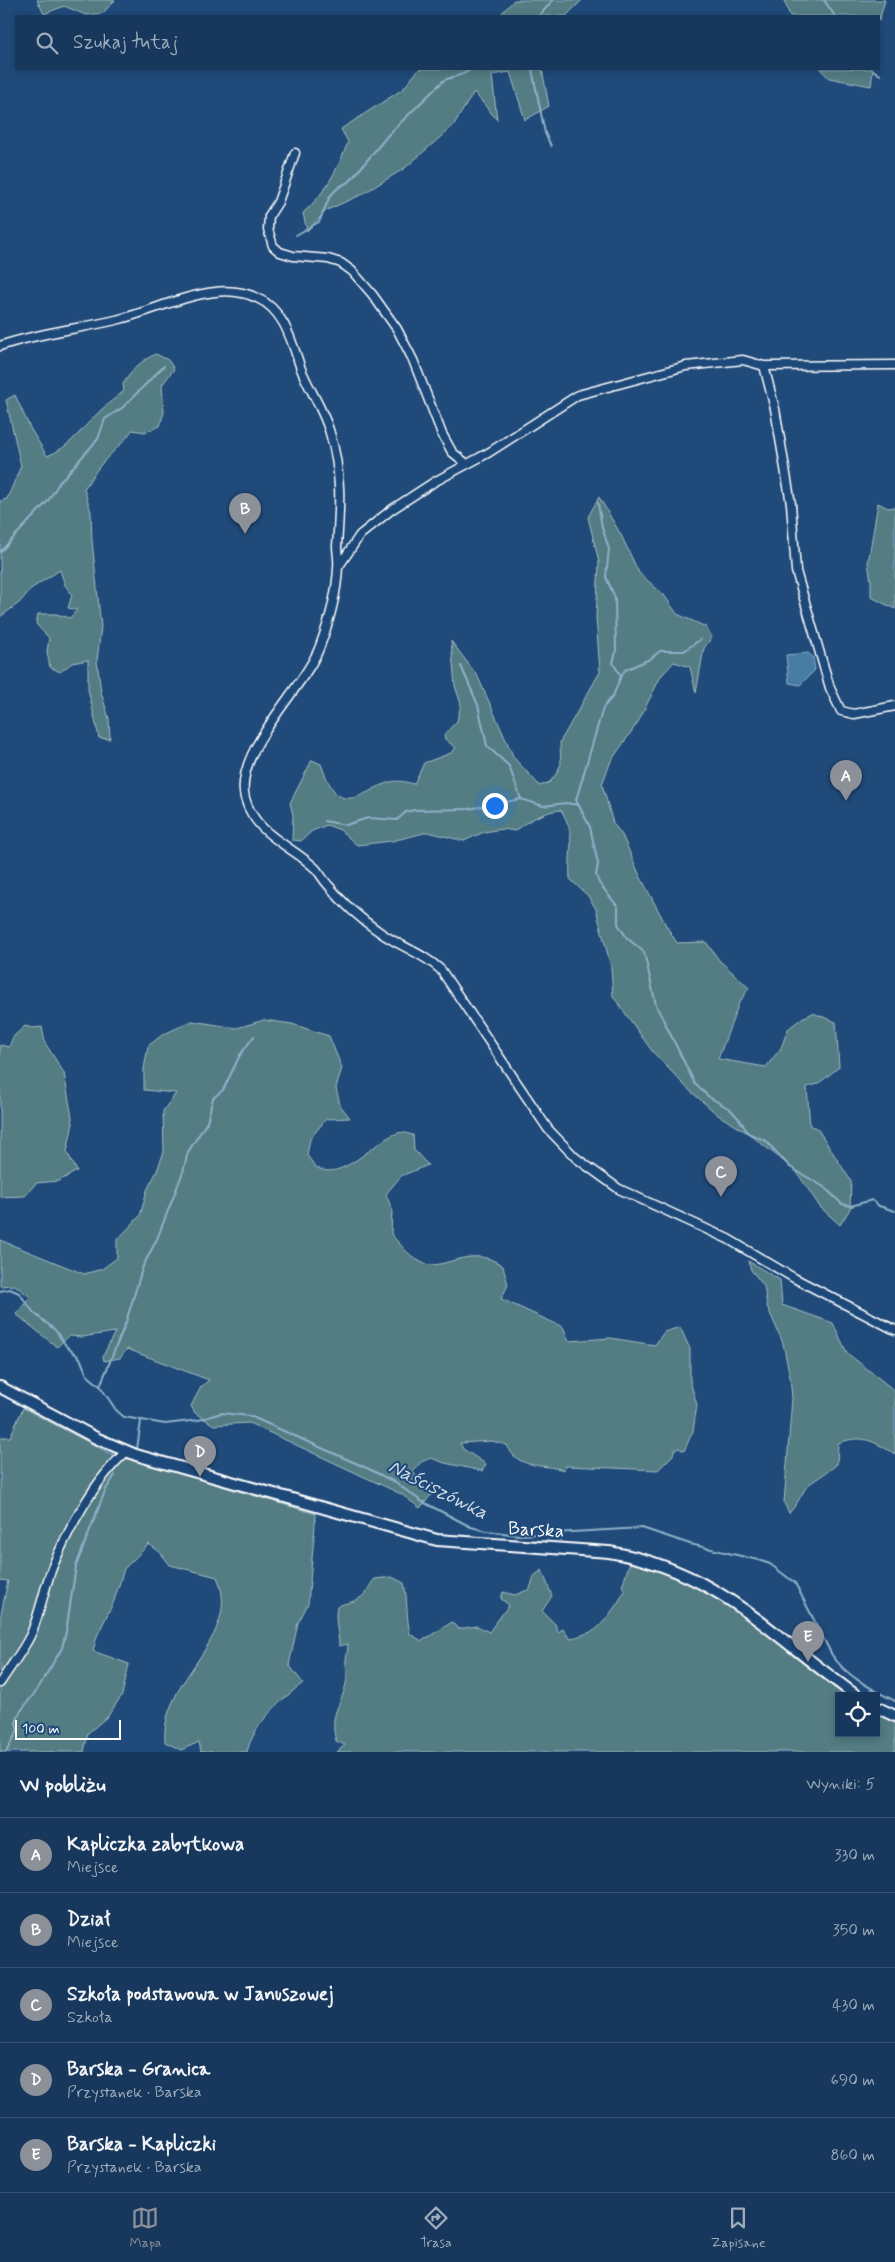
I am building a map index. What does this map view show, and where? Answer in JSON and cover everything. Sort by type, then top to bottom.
[{"type":"street","points":[[296,153],[278,202],[270,216],[268,229],[273,246],[280,252],[293,256],[328,259],[352,271],[372,294],[396,329],[413,360],[442,434],[452,452],[467,464]]},
{"type":"street","points":[[0,346],[116,320],[195,295],[218,291],[234,292],[257,298],[272,307],[286,326],[303,372],[329,430],[340,478],[338,566],[329,619],[319,651],[269,726],[249,762],[244,779],[244,794],[255,822],[315,869],[344,903],[362,919],[384,935],[430,960],[441,970],[548,1129],[576,1158],[619,1189],[728,1239],[794,1278],[895,1330]]},
{"type":"street","points":[[338,566],[360,535],[391,510],[578,394],[686,366],[743,360],[764,366],[895,365]]},
{"type":"street","points":[[764,366],[775,409],[791,504],[796,571],[830,688],[841,711],[854,714],[895,706]]},
{"type":"street","name":"Barska","points":[[0,1387],[125,1451],[438,1540],[609,1552],[650,1561],[674,1570],[723,1594],[852,1692]]},
{"type":"street","points":[[0,1683],[30,1636],[52,1567],[79,1514],[99,1480],[125,1451]]},
{"type":"street","points":[[880,1709],[895,1716]]},
{"type":"green space","points":[[37,0],[115,0],[103,13],[86,15],[64,6],[44,14]]},
{"type":"green space","points":[[514,0],[582,0],[567,15],[500,15]]},
{"type":"green space","points":[[784,0],[885,0],[880,18],[880,15],[790,15]]},
{"type":"green space","points":[[418,70],[542,70],[549,106],[525,120],[510,72],[492,75],[497,120],[474,92],[453,126],[405,168],[361,195],[327,210],[307,231],[303,213],[318,198],[330,180],[348,142],[341,129],[403,89]]},
{"type":"green space","points":[[821,70],[873,70],[871,86],[829,78]]},
{"type":"green space","points":[[156,354],[168,360],[174,369],[162,385],[164,412],[160,426],[145,432],[132,430],[100,466],[84,489],[91,512],[92,541],[101,626],[97,661],[101,692],[109,719],[110,739],[99,738],[88,689],[88,660],[72,663],[60,672],[50,667],[47,652],[49,638],[36,624],[38,614],[56,614],[70,618],[77,610],[68,608],[72,595],[65,585],[60,570],[32,588],[19,603],[0,617],[0,501],[7,499],[21,466],[6,400],[15,395],[30,428],[47,456],[69,443],[103,408],[124,391],[123,384],[137,366]]},
{"type":"green space","points":[[599,497],[621,535],[639,573],[664,595],[677,614],[706,627],[712,637],[704,648],[696,693],[690,667],[674,662],[661,676],[638,722],[611,761],[602,784],[613,823],[622,835],[640,876],[677,943],[706,942],[719,960],[749,988],[739,1003],[718,1059],[766,1067],[781,1048],[788,1029],[802,1018],[813,1013],[836,1022],[839,1067],[818,1084],[807,1087],[810,1126],[817,1128],[851,1181],[850,1209],[840,1225],[820,1207],[796,1171],[748,1133],[718,1115],[687,1088],[652,1051],[613,996],[611,967],[596,909],[588,896],[570,879],[571,843],[569,828],[561,810],[536,817],[515,831],[503,829],[484,832],[464,841],[428,832],[392,841],[357,845],[340,830],[327,825],[312,831],[301,841],[292,840],[293,815],[290,803],[312,760],[321,764],[332,788],[338,795],[345,798],[353,798],[391,782],[400,781],[414,784],[424,763],[451,753],[456,748],[445,739],[444,735],[457,721],[461,704],[455,686],[451,641],[477,675],[514,758],[540,786],[550,782],[561,764],[560,742],[600,672],[596,617],[599,562],[588,517]]},
{"type":"green space","points":[[878,503],[888,508],[895,507],[895,609],[871,597],[868,563]]},
{"type":"green space","points":[[264,1020],[292,1024],[329,1036],[342,1068],[336,1088],[340,1105],[350,1118],[326,1119],[310,1139],[307,1155],[316,1167],[326,1171],[336,1170],[347,1166],[389,1137],[400,1132],[413,1135],[414,1150],[428,1165],[401,1176],[386,1194],[392,1210],[391,1234],[404,1249],[419,1261],[436,1265],[467,1257],[490,1259],[503,1266],[508,1285],[501,1299],[563,1327],[569,1341],[610,1338],[655,1345],[664,1332],[680,1327],[690,1349],[690,1381],[697,1405],[693,1431],[684,1451],[679,1448],[674,1450],[673,1455],[658,1470],[566,1466],[564,1470],[523,1462],[512,1453],[507,1445],[492,1441],[460,1443],[463,1449],[486,1464],[482,1471],[431,1458],[421,1462],[413,1472],[431,1495],[420,1508],[401,1494],[249,1423],[214,1425],[195,1413],[191,1406],[201,1387],[209,1380],[127,1349],[120,1358],[104,1361],[103,1356],[115,1332],[82,1337],[69,1336],[57,1347],[16,1314],[30,1297],[15,1285],[0,1286],[0,1240],[84,1274],[102,1269],[117,1258],[117,1240],[140,1216],[147,1190],[164,1152],[163,1111],[176,1093],[144,1090],[144,1069],[148,1046],[162,1035],[192,1021],[237,1028]]},
{"type":"green space","points":[[25,1026],[32,1028],[42,1027],[45,1043],[64,1073],[73,1123],[67,1152],[77,1171],[59,1181],[36,1183],[25,1196],[0,1197],[0,1045],[9,1047],[13,1037]]},
{"type":"green space","points":[[748,1261],[780,1280],[782,1305],[833,1323],[847,1353],[895,1391],[895,1454],[868,1440],[855,1439],[838,1443],[837,1464],[807,1486],[789,1513],[784,1503],[792,1398],[790,1377],[783,1343],[767,1306],[764,1286],[751,1270]]},
{"type":"green space","points":[[23,1408],[109,1453],[316,1514],[308,1604],[298,1623],[289,1665],[303,1683],[269,1713],[256,1731],[247,1752],[201,1752],[199,1742],[181,1750],[165,1742],[167,1719],[175,1698],[211,1639],[220,1620],[222,1599],[217,1577],[170,1565],[160,1552],[149,1544],[124,1569],[114,1601],[97,1636],[93,1651],[129,1664],[122,1695],[108,1716],[88,1733],[84,1752],[0,1752],[0,1619],[8,1581],[0,1580],[0,1437],[10,1437]]},
{"type":"green space","points":[[632,1562],[663,1572],[719,1600],[772,1636],[842,1692],[835,1692],[835,1737],[880,1737],[880,1715],[895,1721],[895,1752],[337,1752],[345,1745],[336,1741],[334,1722],[347,1678],[348,1644],[339,1646],[336,1617],[337,1607],[355,1601],[362,1596],[375,1579],[392,1577],[404,1583],[410,1634],[422,1641],[452,1622],[458,1629],[477,1626],[489,1632],[509,1605],[501,1599],[503,1592],[515,1595],[530,1589],[534,1576],[542,1570],[552,1596],[542,1611],[555,1624],[558,1632],[563,1629],[570,1639],[597,1629],[606,1619],[625,1590],[622,1586],[629,1565]]},
{"type":"water","points":[[808,653],[813,657],[815,670],[800,685],[789,683],[786,655]]},
{"type":"waterway","points":[[540,15],[553,0]]},
{"type":"waterway","points":[[824,0],[834,15]]},
{"type":"waterway","points":[[296,235],[319,222],[330,196],[339,187],[350,181],[388,135],[443,81],[470,70]]},
{"type":"waterway","points":[[532,70],[545,133],[551,146]]},
{"type":"waterway","points":[[873,70],[880,75]]},
{"type":"waterway","points":[[0,552],[48,501],[59,483],[98,439],[105,419],[122,408],[164,366]]},
{"type":"waterway","points":[[598,503],[602,527],[609,549],[606,577],[615,598],[616,652],[613,663],[621,676],[613,696],[603,708],[576,800],[590,827],[598,864],[596,875],[599,883],[618,907],[618,924],[627,938],[644,952],[656,1005],[695,1084],[709,1097],[730,1109],[748,1133],[766,1141],[790,1167],[824,1187],[842,1204],[851,1206],[872,1200],[879,1206],[895,1211]]},
{"type":"waterway","points":[[621,676],[625,670],[650,659],[660,651],[684,651],[701,639]]},
{"type":"waterway","points":[[461,666],[478,705],[487,746],[509,766],[521,799]]},
{"type":"waterway","points":[[324,821],[346,825],[368,818],[397,820],[406,812],[414,810],[469,809],[521,799],[543,806],[566,803],[578,805]]},
{"type":"waterway","points":[[100,1386],[126,1322],[143,1266],[157,1239],[183,1172],[188,1152],[207,1122],[213,1098],[223,1090],[240,1055],[254,1036]]},
{"type":"waterway","name":"Naściszówka","points":[[0,1291],[10,1289],[19,1293],[34,1313],[55,1330],[67,1347],[80,1358],[87,1375],[100,1386],[116,1410],[124,1417],[165,1424],[199,1420],[221,1413],[250,1416],[371,1470],[396,1483],[421,1501],[471,1527],[487,1531],[519,1535],[642,1528],[690,1544],[770,1564],[795,1583],[838,1663],[852,1676],[895,1701]]},
{"type":"waterway","points":[[137,1449],[141,1421]]},
{"type":"waterway","points":[[6,1752],[18,1730],[16,1723],[20,1712],[37,1690],[62,1648],[76,1566],[105,1491],[115,1475]]},
{"type":"place","name":"Dział","points":[[245,534]]},
{"type":"place","name":"Kapliczka zabytkowa","points":[[846,801]]},
{"type":"place","name":"Szkoła podstawowa w Januszowej","points":[[721,1197]]},
{"type":"place","name":"Barska - Granica","points":[[200,1477]]},
{"type":"place","name":"Barska - Kapliczki","points":[[808,1662]]}]
